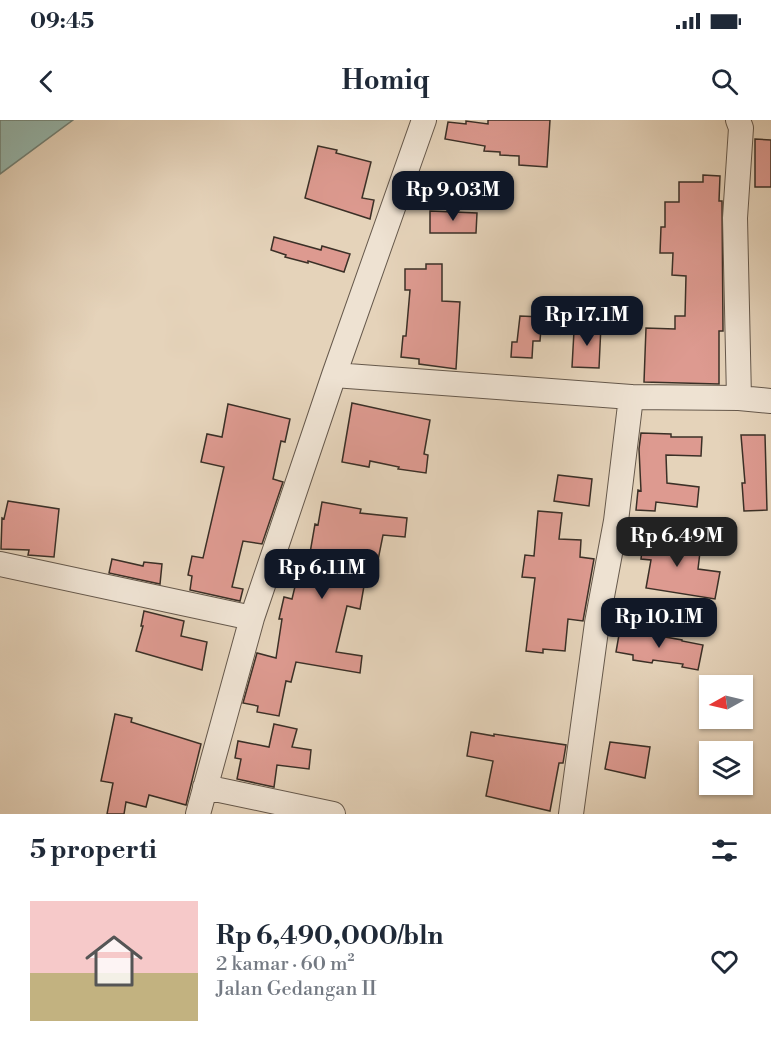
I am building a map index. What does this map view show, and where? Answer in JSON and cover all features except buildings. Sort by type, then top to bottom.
[{"type":"street","points":[[198,814],[252,618],[334,375],[424,120]]},
{"type":"street","points":[[738,120],[741,128],[735,218],[739,398]]},
{"type":"street","points":[[334,375],[631,397],[739,398],[771,401]]},
{"type":"street","points":[[571,814],[597,623],[616,521],[631,397]]},
{"type":"street","points":[[0,564],[252,618]]},
{"type":"street","points":[[206,787],[333,814]]},
{"type":"water","points":[[0,120],[73,120],[0,174]]}]
